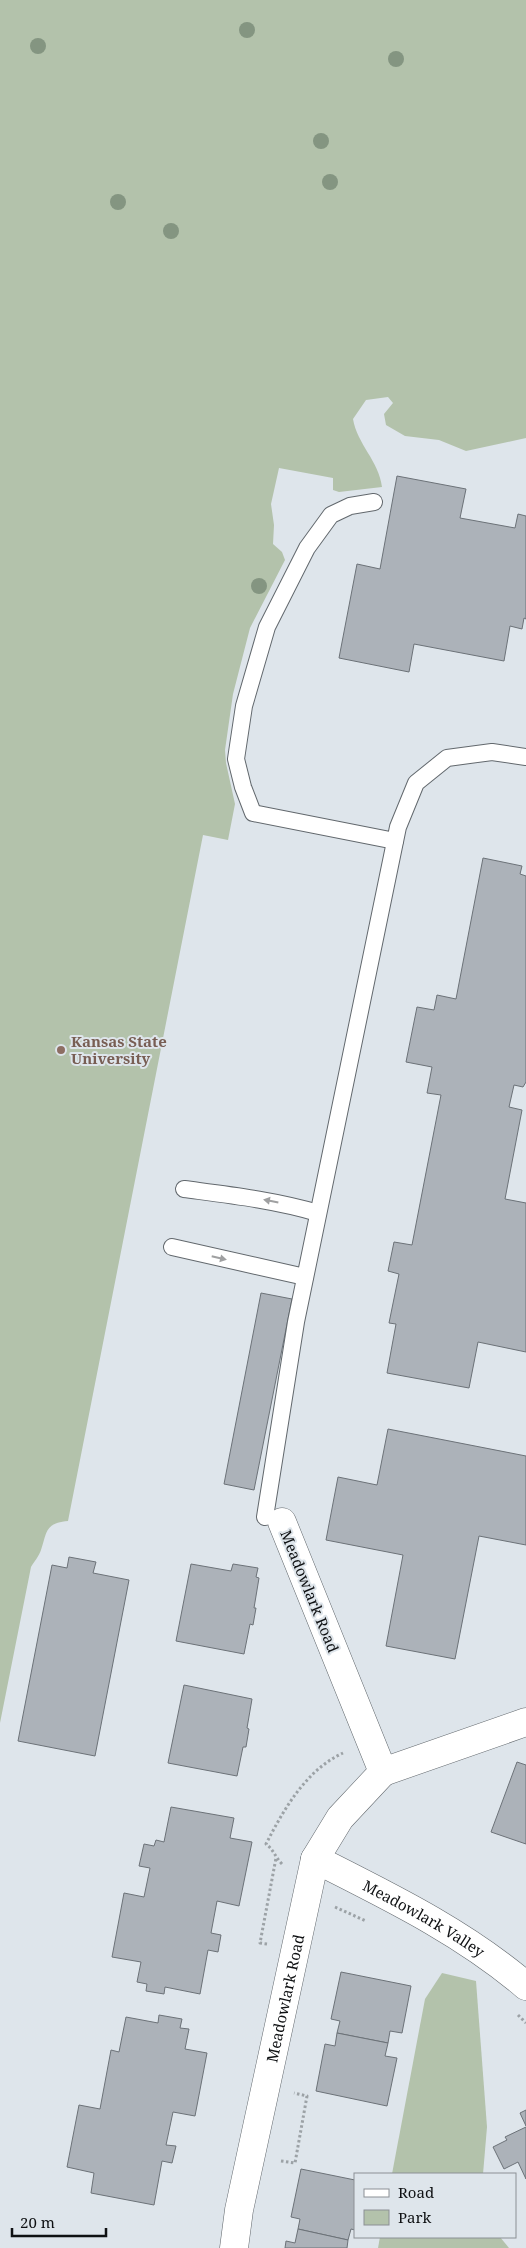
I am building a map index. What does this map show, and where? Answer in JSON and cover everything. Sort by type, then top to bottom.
[{"type":"street","name":"Meadowlark Road","points":[[274,1520],[384,1772]]},
{"type":"street","name":"Meadowlark Road","points":[[234,2248],[239,2210],[315,1859],[340,1818],[384,1772],[526,1722]]},
{"type":"street","name":"Meadowlark Valley","points":[[315,1859],[422,1914],[485,1954],[526,1986]]},
{"type":"lane","points":[[374,502],[350,506],[330,515],[307,548],[267,627],[244,706],[236,760],[243,787],[253,813],[395,841]]},
{"type":"lane","points":[[274,1520],[305,1277],[398,828],[416,783],[447,758],[492,752],[526,757]]},
{"type":"lane","points":[[184,1189],[250,1197],[289,1204],[318,1213]]},
{"type":"lane","points":[[172,1247],[305,1277]]},
{"type":"path","points":[[288,1870],[276,1857],[273,1849],[266,1844],[280,1816],[321,1764],[345,1752]]},
{"type":"path","points":[[269,1945],[260,1943],[276,1857]]},
{"type":"green space","name":"Kansas State University","points":[[0,0],[526,0],[526,438],[466,451],[439,440],[405,436],[386,425],[384,414],[393,403],[388,397],[366,400],[353,419],[359,437],[377,469],[382,487],[339,492],[333,490],[333,478],[279,468],[271,504],[274,525],[273,544],[282,552],[285,560],[250,628],[233,694],[225,750],[235,804],[228,840],[203,835],[68,1521],[51,1526],[46,1533],[40,1552],[31,1567],[0,1723]]},
{"type":"green space","points":[[442,1973],[476,1981],[487,2127],[483,2173],[392,2173],[425,1999]]},
{"type":"green space","points":[[380,2238],[501,2238],[509,2248],[378,2248]]},
{"type":"building","points":[[397,476],[466,489],[460,518],[515,528],[518,514],[526,516],[526,619],[524,618],[522,629],[510,626],[504,661],[414,644],[409,672],[339,658],[357,564],[380,569]]},
{"type":"building","points":[[483,858],[522,866],[520,874],[526,876],[526,1082],[523,1087],[514,1085],[509,1107],[522,1110],[505,1199],[526,1203],[526,1352],[478,1342],[469,1388],[387,1373],[396,1324],[389,1323],[399,1274],[388,1271],[394,1242],[412,1245],[441,1095],[427,1093],[432,1067],[406,1062],[417,1007],[434,1010],[437,995],[456,999]]},
{"type":"building","points":[[261,1293],[292,1299],[254,1490],[224,1484]]},
{"type":"building","points":[[388,1429],[526,1456],[526,1545],[479,1536],[455,1659],[386,1646],[403,1555],[326,1540],[338,1477],[377,1485]]},
{"type":"building","points":[[69,1557],[96,1562],[93,1573],[129,1580],[95,1756],[18,1741],[52,1565],[67,1568]]},
{"type":"building","points":[[191,1564],[231,1571],[233,1564],[258,1568],[256,1577],[259,1578],[254,1608],[256,1608],[253,1625],[250,1624],[244,1654],[176,1641]]},
{"type":"building","points":[[184,1685],[252,1699],[246,1747],[243,1747],[237,1776],[168,1763]]},
{"type":"building","points":[[517,1762],[526,1765],[526,1844],[491,1832]]},
{"type":"building","points":[[171,1807],[234,1818],[230,1838],[252,1842],[239,1906],[217,1901],[211,1933],[221,1935],[218,1952],[208,1950],[200,1994],[165,1987],[164,1994],[146,1991],[147,1984],[137,1982],[141,1962],[112,1957],[124,1893],[144,1897],[150,1868],[139,1866],[144,1844],[154,1846],[156,1840],[164,1842]]},
{"type":"building","points":[[341,1972],[411,1986],[402,2033],[390,2031],[388,2043],[337,2033],[340,2021],[331,2019]]},
{"type":"building","points":[[159,2015],[182,2019],[180,2028],[189,2029],[185,2049],[207,2053],[195,2116],[173,2112],[166,2145],[176,2146],[172,2163],[162,2161],[154,2205],[91,2193],[94,2173],[67,2167],[79,2105],[100,2109],[111,2050],[119,2052],[126,2017],[158,2023]]},
{"type":"building","points":[[337,2033],[388,2043],[385,2056],[397,2058],[387,2106],[316,2091],[325,2044],[335,2046]]},
{"type":"building","points":[[526,2110],[526,2126],[520,2113]]},
{"type":"building","points":[[526,2127],[526,2179],[518,2162],[504,2169],[493,2147],[507,2140],[505,2137]]},
{"type":"building","points":[[301,2169],[354,2180],[354,2230],[351,2229],[348,2240],[298,2229],[300,2219],[291,2217]]},
{"type":"building","points":[[298,2229],[348,2240],[347,2248],[285,2248],[286,2241],[295,2243]]},
{"type":"place","name":"Kansas State University","points":[[61,1050]]}]
